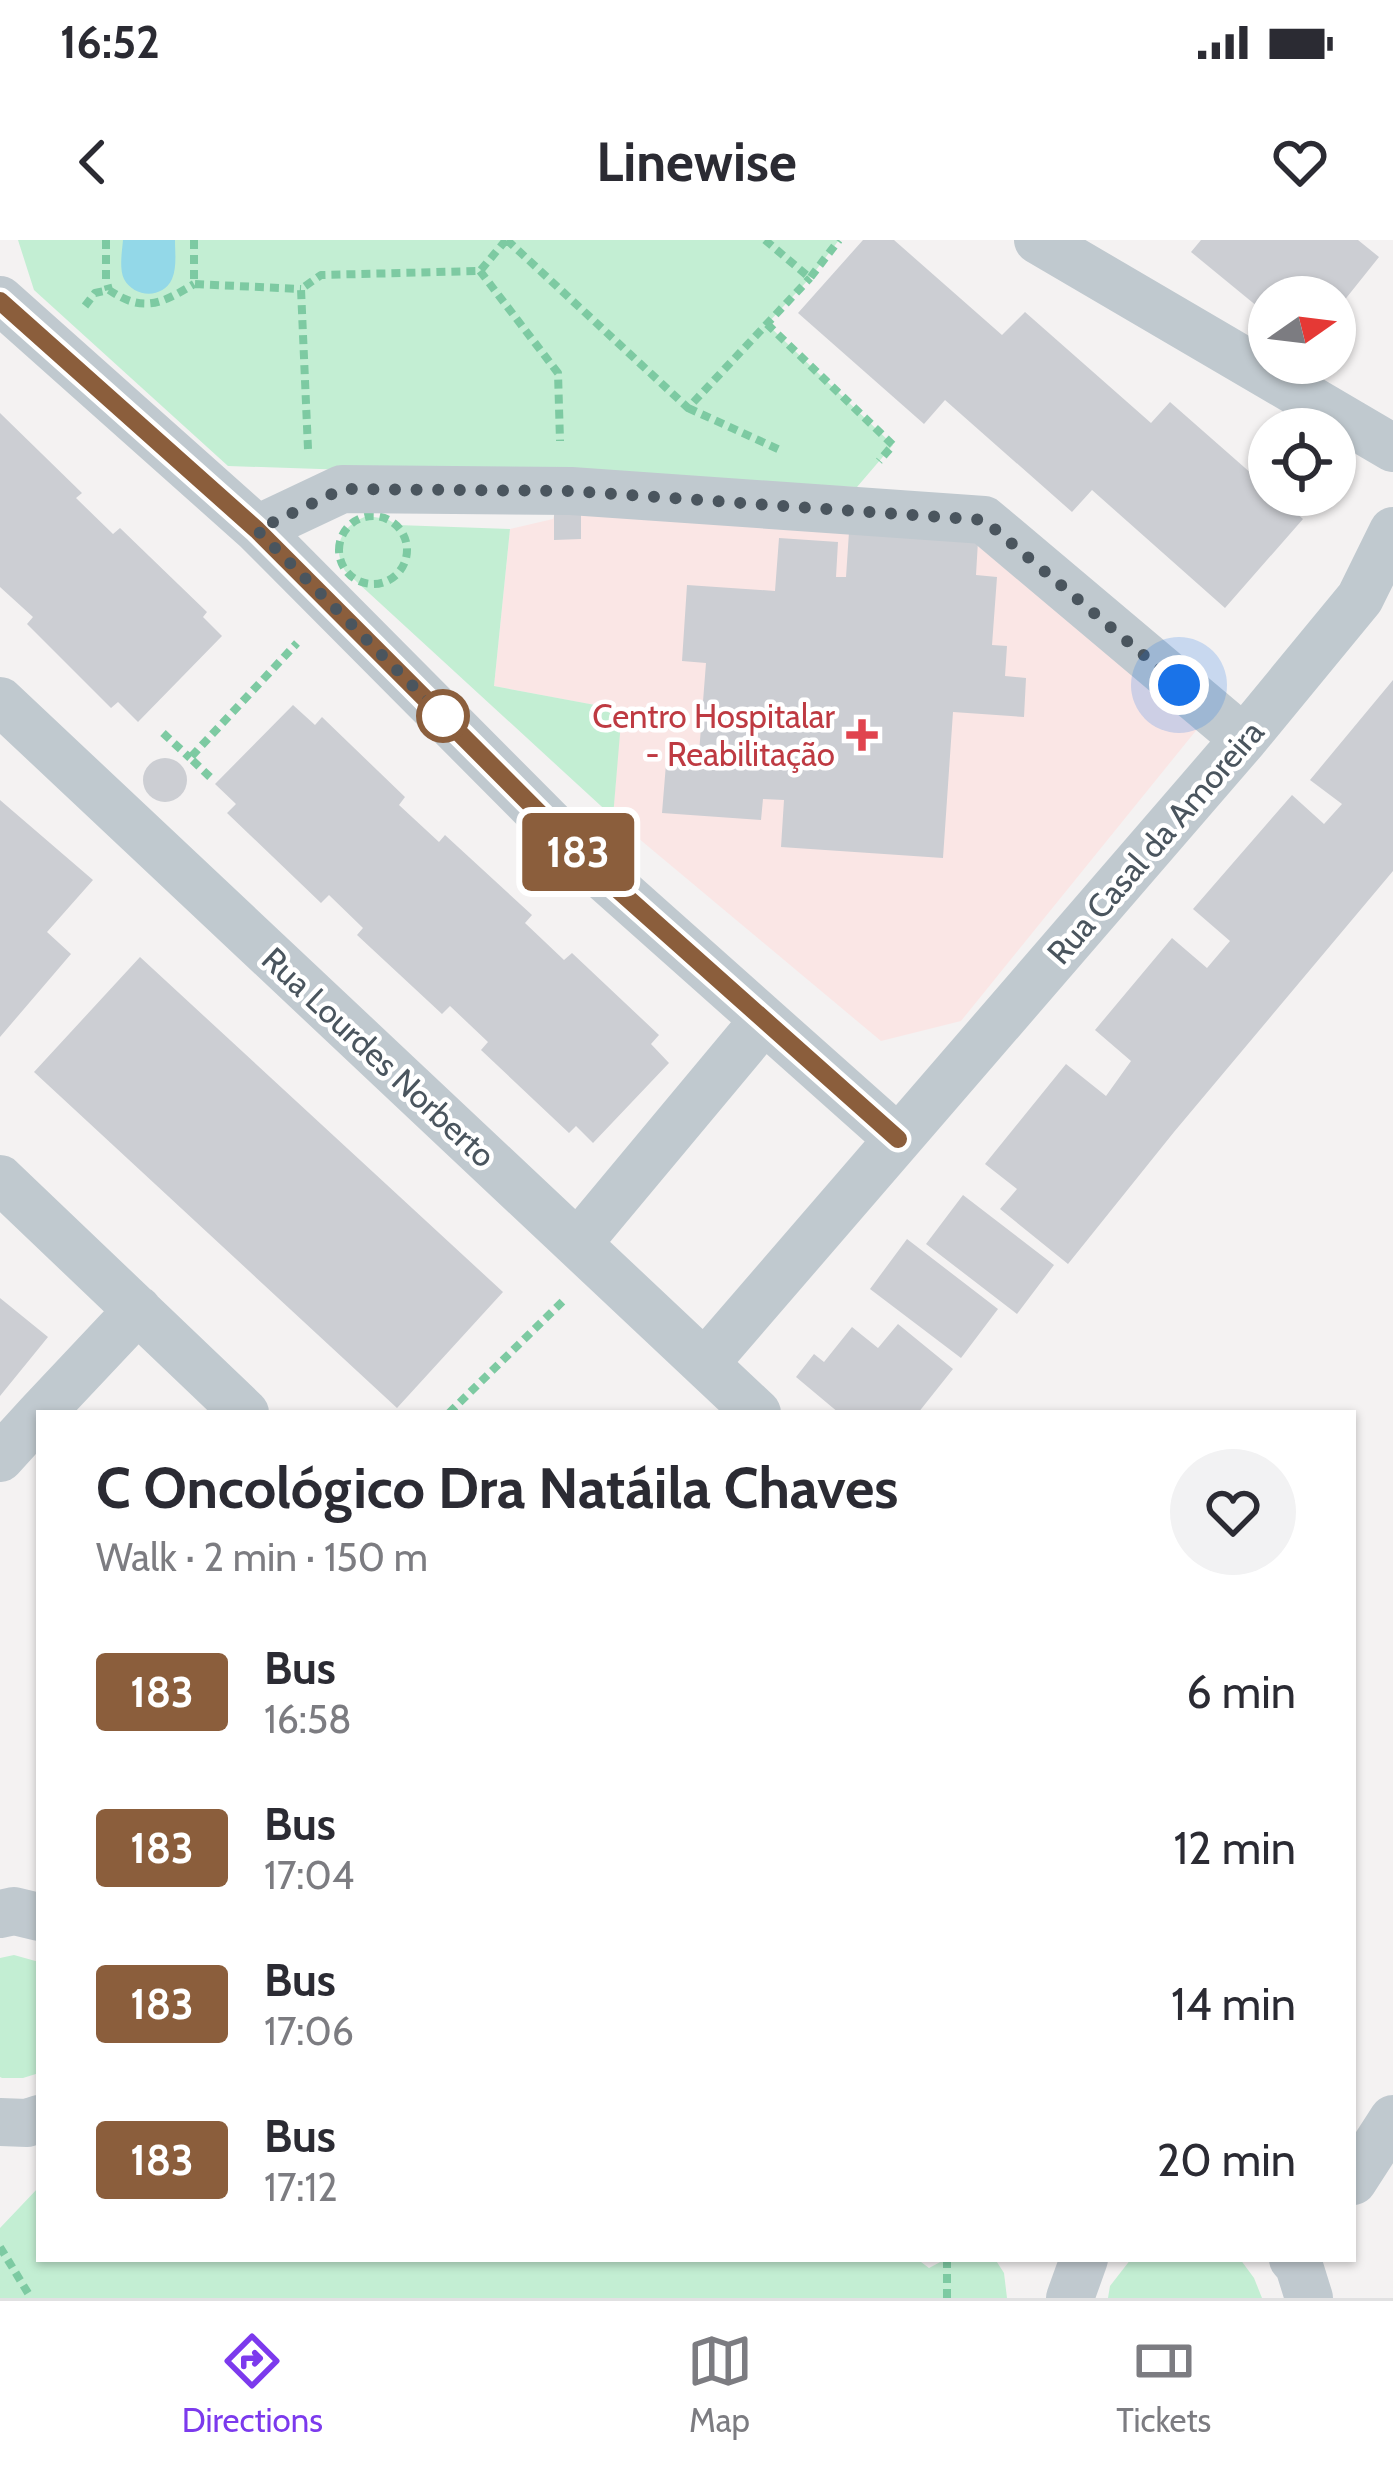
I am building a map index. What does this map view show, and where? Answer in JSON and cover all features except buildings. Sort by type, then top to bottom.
[{"type":"street","points":[[1038,240],[1393,448]]},
{"type":"street","points":[[0,301],[257,530],[342,591],[597,871],[898,1139]]},
{"type":"street","points":[[257,530],[342,489],[571,491],[984,520],[1244,740]]},
{"type":"street","name":"Rua Casal da Amoreira","points":[[705,1363],[1244,740],[1360,598],[1393,531]]},
{"type":"street","name":"Rua Lourdes Norberto","points":[[0,701],[754,1410]]},
{"type":"street","points":[[589,1254],[764,1020]]},
{"type":"street","points":[[0,1179],[242,1410]]},
{"type":"street","points":[[44,1410],[138,1310]]},
{"type":"street","points":[[0,1458],[36,1418]]},
{"type":"street","points":[[0,1914],[14,1911],[36,1916]]},
{"type":"street","points":[[1356,2122],[1393,2102]]},
{"type":"street","points":[[1356,2175],[1393,2119]]},
{"type":"street","points":[[0,2122],[36,2120]]},
{"type":"street","points":[[1070,2298],[1083,2262]]},
{"type":"path","points":[[106,240],[109,290],[130,304],[149,305],[194,284],[301,289],[321,275],[480,271],[506,240],[688,408],[794,457]]},
{"type":"path","points":[[194,240],[194,284]]},
{"type":"path","points":[[765,240],[810,278]]},
{"type":"path","points":[[688,408],[810,278],[839,240]]},
{"type":"path","points":[[480,271],[558,373],[560,450]]},
{"type":"path","points":[[301,289],[309,469]]},
{"type":"path","points":[[83,308],[95,293],[109,290]]},
{"type":"path","points":[[767,324],[893,445],[869,473]]},
{"type":"path","points":[[190,758],[342,591],[358,582],[370,585],[390,580],[398,573],[407,544],[397,525],[367,516],[347,527],[340,537],[338,555],[342,591]]},
{"type":"path","points":[[163,733],[210,777]]},
{"type":"path","points":[[452,1410],[589,1254]]},
{"type":"path","points":[[0,2247],[31,2298]]},
{"type":"path","points":[[947,2262],[947,2298]]},
{"type":"shaded area","points":[[561,492],[984,520],[1211,712],[961,1021],[881,1041],[613,817],[621,710],[494,686],[510,529],[553,519]]},
{"type":"green space","points":[[18,240],[839,240],[767,324],[893,445],[857,487],[228,466],[34,290]]},
{"type":"green space","points":[[367,516],[397,525],[510,529],[494,686],[622,710],[613,817],[345,571],[339,554],[341,538]]},
{"type":"green space","points":[[14,1955],[36,1961],[36,2074],[23,2078],[0,2077],[0,1958]]},
{"type":"green space","points":[[36,2190],[36,2262],[921,2262],[929,2268],[940,2262],[997,2262],[1004,2273],[1007,2298],[0,2298],[0,2228]]},
{"type":"green space","points":[[1129,2262],[1242,2262],[1262,2298],[1108,2298],[1110,2286]]},
{"type":"water","points":[[123,240],[175,240],[175,270],[168,286],[148,294],[129,285],[122,270]]},
{"type":"bus line","name":"183","points":[[0,301],[257,530],[597,871],[898,1139]]},
{"type":"place","name":"Centro Hospitalar - Reabilitação","points":[[862,735]]},
{"type":"route","points":[[443,716],[257,530],[342,489],[571,491],[984,520],[1179,685]]}]
